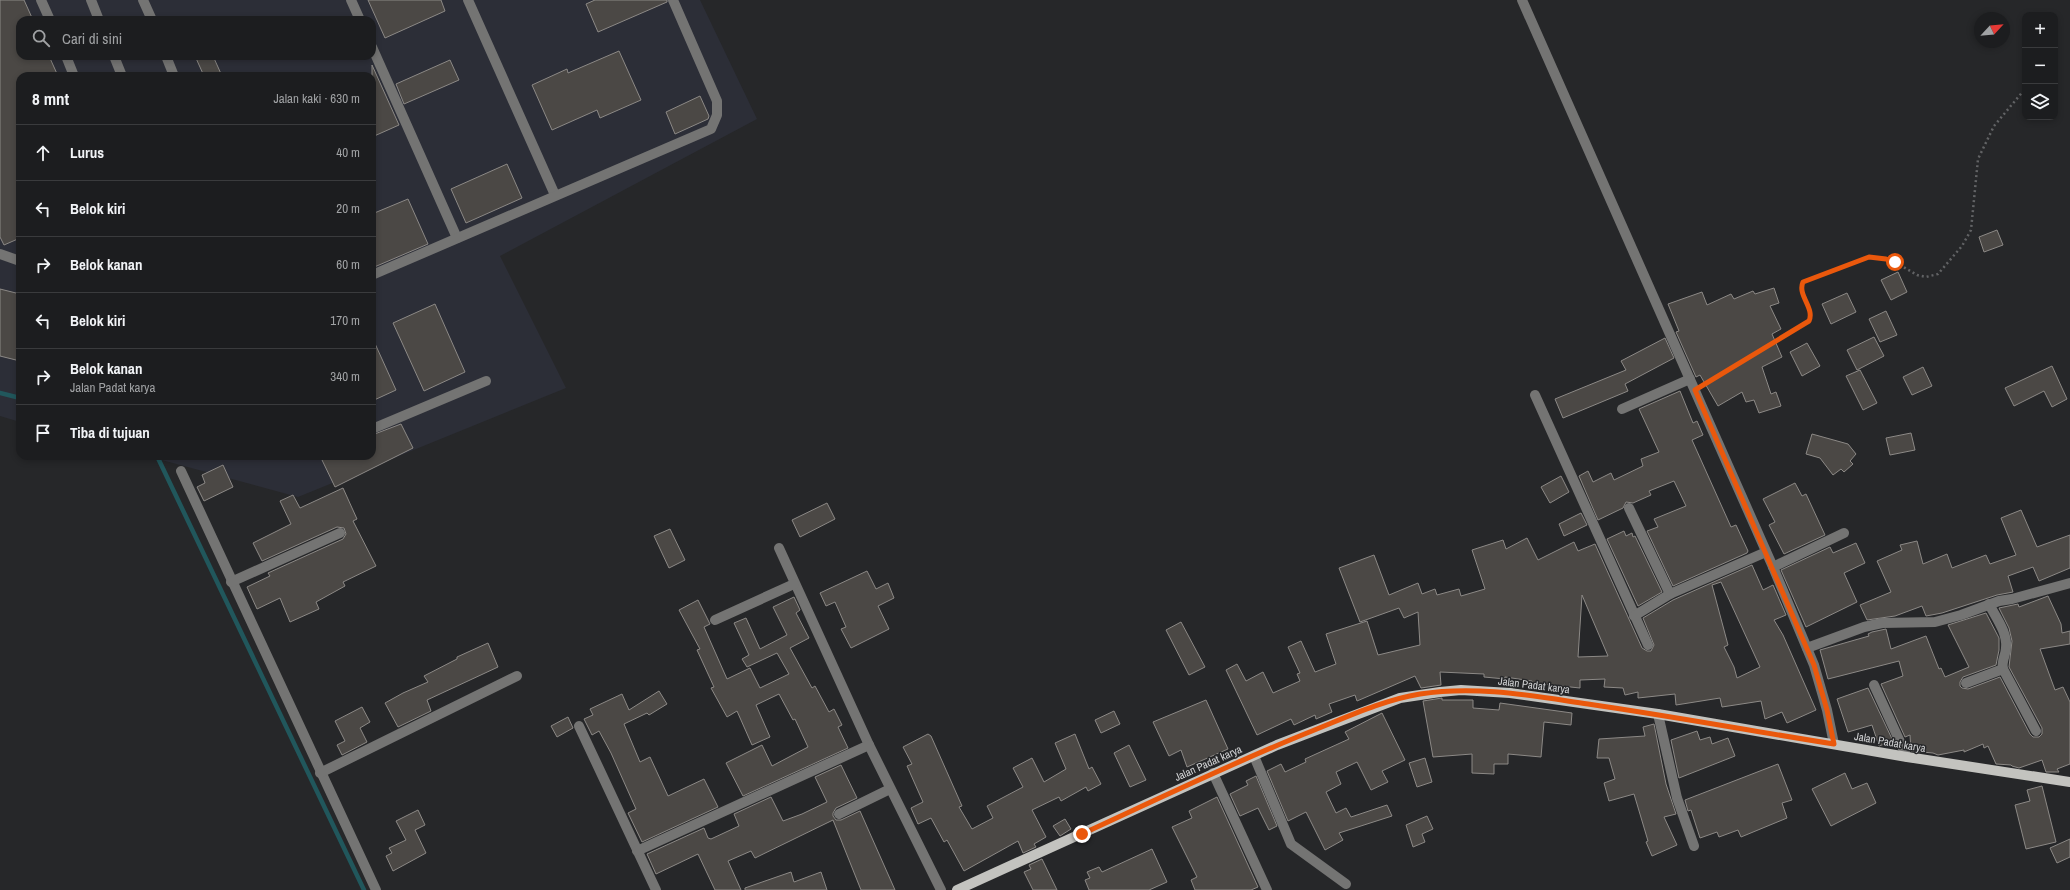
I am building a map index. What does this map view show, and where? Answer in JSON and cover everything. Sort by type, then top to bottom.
[{"type":"main road","name":"Jalan Padat karya","points":[[957,890],[1213,773],[1338,721],[1393,700],[1440,692],[1461,690],[1510,693],[1658,714],[1907,757],[2070,782]]},
{"type":"street","points":[[41,0],[48,16]]},
{"type":"street","points":[[90,0],[97,16]]},
{"type":"street","points":[[144,0],[150,16]]},
{"type":"street","points":[[351,0],[358,16]]},
{"type":"street","points":[[468,0],[555,195]]},
{"type":"street","points":[[376,273],[711,129],[717,115],[717,101],[672,0]]},
{"type":"street","points":[[1522,0],[1773,567],[1807,648],[1819,682],[1834,744]]},
{"type":"street","points":[[376,56],[457,238]]},
{"type":"street","points":[[68,60],[72,72]]},
{"type":"street","points":[[116,60],[120,72]]},
{"type":"street","points":[[168,60],[172,72]]},
{"type":"street","points":[[0,254],[16,260]]},
{"type":"street","points":[[1622,409],[1690,379]]},
{"type":"street","points":[[376,427],[486,381]]},
{"type":"street","points":[[1535,395],[1648,645]]},
{"type":"street","points":[[181,471],[231,582],[376,890]]},
{"type":"street","points":[[1629,508],[1670,594]]},
{"type":"street","points":[[231,582],[340,533]]},
{"type":"street","points":[[1773,567],[1844,533]]},
{"type":"street","points":[[779,548],[794,584],[869,745],[941,890]]},
{"type":"street","points":[[1634,616],[1670,594],[1766,552]]},
{"type":"street","points":[[1807,648],[1882,622],[1935,622],[1961,615],[1989,604],[2070,583]]},
{"type":"street","points":[[715,620],[794,584]]},
{"type":"street","points":[[1989,604],[2005,637],[2006,648],[2002,662],[2003,669],[2036,731]]},
{"type":"street","points":[[1966,683],[2003,669]]},
{"type":"street","points":[[320,772],[517,676]]},
{"type":"street","points":[[1874,685],[1907,757]]},
{"type":"street","points":[[1658,714],[1677,798],[1694,846]]},
{"type":"street","points":[[580,726],[656,890]]},
{"type":"street","points":[[637,851],[869,745]]},
{"type":"street","points":[[1254,756],[1291,844],[1346,884]]},
{"type":"street","points":[[1213,773],[1267,890]]},
{"type":"street","points":[[839,814],[890,789]]},
{"type":"path","points":[[1695,390],[1809,321],[1811,314],[1801,286],[1806,281],[1869,257],[1886,259],[1917,275],[1926,277],[1938,274],[1946,267],[1962,246],[1971,230],[1978,159],[1994,126],[2022,93]]},
{"type":"shaded area","points":[[0,0],[700,0],[757,119],[500,256],[566,388],[298,497],[162,460],[376,460],[376,72],[16,72],[16,421],[0,416]]},
{"type":"building","points":[[0,0],[24,0],[31,16],[16,16],[16,60],[51,60],[56,72],[16,72],[16,240],[4,245],[0,237]]},
{"type":"building","points":[[368,0],[441,0],[445,11],[385,38]]},
{"type":"building","points":[[595,0],[667,0],[667,2],[598,32],[586,4]]},
{"type":"building","points":[[619,51],[641,100],[600,118],[597,110],[552,130],[532,85],[567,69],[568,73]]},
{"type":"building","points":[[197,60],[215,60],[220,72],[202,72]]},
{"type":"building","points":[[450,60],[459,80],[404,104],[396,84]]},
{"type":"building","points":[[372,65],[375,72],[372,72]]},
{"type":"building","points":[[376,74],[399,125],[376,135]]},
{"type":"building","points":[[700,96],[709,116],[708,119],[675,134],[666,112]]},
{"type":"building","points":[[507,164],[522,198],[466,223],[451,189]]},
{"type":"building","points":[[408,199],[428,244],[376,266],[376,212]]},
{"type":"building","points":[[1997,230],[2003,245],[1984,252],[1979,237]]},
{"type":"building","points":[[1898,272],[1907,292],[1891,300],[1881,280]]},
{"type":"building","points":[[1774,288],[1779,303],[1770,306],[1781,329],[1772,334],[1782,357],[1762,367],[1771,394],[1776,392],[1781,406],[1759,413],[1754,400],[1746,402],[1742,392],[1718,406],[1700,375],[1696,377],[1676,332],[1679,331],[1668,304],[1702,292],[1707,305],[1731,294],[1734,299],[1753,291],[1755,294]]},
{"type":"building","points":[[0,289],[16,293],[16,360],[0,356]]},
{"type":"building","points":[[1847,293],[1856,312],[1831,324],[1822,304]]},
{"type":"building","points":[[435,304],[465,372],[424,391],[393,323]]},
{"type":"building","points":[[1886,311],[1897,335],[1880,342],[1869,319]]},
{"type":"building","points":[[1874,337],[1884,356],[1857,370],[1847,350]]},
{"type":"building","points":[[1665,338],[1674,358],[1625,384],[1628,391],[1563,418],[1555,399],[1626,370],[1621,361]]},
{"type":"building","points":[[1807,343],[1820,366],[1802,376],[1790,352]]},
{"type":"building","points":[[376,346],[396,390],[376,399]]},
{"type":"building","points":[[2052,366],[2067,399],[2052,407],[2044,391],[2014,406],[2005,388]]},
{"type":"building","points":[[1923,367],[1932,386],[1912,395],[1903,377]]},
{"type":"building","points":[[1860,370],[1877,403],[1863,410],[1846,376]]},
{"type":"building","points":[[1680,391],[1693,423],[1697,421],[1703,435],[1692,440],[1731,527],[1736,525],[1748,551],[1747,553],[1673,586],[1647,531],[1658,527],[1654,519],[1686,506],[1674,481],[1649,491],[1651,495],[1633,503],[1626,502],[1623,508],[1598,520],[1579,476],[1588,471],[1593,482],[1611,473],[1614,480],[1643,466],[1641,459],[1659,452],[1639,409]]},
{"type":"building","points":[[401,424],[413,448],[335,487],[322,460],[376,460],[376,433]]},
{"type":"building","points":[[1911,433],[1915,450],[1890,455],[1886,438]]},
{"type":"building","points":[[1812,434],[1848,444],[1856,454],[1850,461],[1853,464],[1844,472],[1841,469],[1833,475],[1820,458],[1806,454]]},
{"type":"building","points":[[223,465],[233,487],[204,501],[197,487],[205,483],[202,475]]},
{"type":"building","points":[[1561,476],[1569,492],[1550,503],[1541,487]]},
{"type":"building","points":[[1795,483],[1802,496],[1806,494],[1825,535],[1784,554],[1769,525],[1775,522],[1763,499]]},
{"type":"building","points":[[343,488],[357,519],[353,521],[376,566],[343,582],[345,586],[316,602],[319,609],[290,622],[280,598],[257,609],[247,587],[270,576],[268,573],[343,539],[346,534],[344,528],[337,527],[262,561],[253,543],[291,524],[280,501],[293,495],[300,508]]},
{"type":"building","points":[[827,503],[835,519],[800,537],[792,520]]},
{"type":"building","points":[[2021,510],[2037,547],[2070,535],[2070,568],[2039,581],[2033,567],[2008,576],[2013,592],[1997,595],[1942,613],[1926,616],[1922,606],[1895,616],[1867,620],[1860,605],[1891,592],[1877,561],[1902,550],[1900,545],[1917,541],[1923,564],[1947,554],[1952,568],[1986,555],[1990,564],[2016,555],[2001,518]]},
{"type":"building","points":[[1581,513],[1587,525],[1564,536],[1559,524]]},
{"type":"building","points":[[670,529],[685,560],[669,568],[654,536]]},
{"type":"building","points":[[1624,531],[1626,536],[1632,533],[1633,537],[1635,536],[1662,592],[1638,606],[1607,539]]},
{"type":"building","points":[[1527,538],[1538,560],[1574,542],[1578,551],[1595,544],[1642,648],[1647,651],[1651,651],[1654,645],[1643,618],[1673,600],[1752,565],[1763,590],[1773,585],[1786,615],[1774,620],[1783,635],[1816,710],[1787,723],[1782,712],[1765,719],[1761,701],[1722,707],[1720,698],[1676,705],[1675,694],[1638,698],[1638,692],[1625,695],[1623,688],[1604,687],[1605,679],[1580,680],[1580,688],[1532,683],[1532,681],[1505,677],[1505,679],[1484,677],[1484,674],[1440,672],[1441,685],[1421,688],[1415,676],[1357,701],[1355,695],[1329,704],[1332,712],[1316,719],[1315,715],[1294,725],[1291,719],[1257,735],[1226,670],[1237,664],[1246,681],[1263,672],[1273,693],[1300,681],[1297,674],[1300,673],[1288,647],[1301,641],[1315,672],[1336,664],[1326,634],[1367,621],[1378,655],[1420,645],[1418,612],[1404,618],[1399,608],[1360,622],[1339,568],[1374,555],[1389,595],[1418,583],[1422,594],[1435,589],[1437,595],[1459,589],[1461,596],[1485,589],[1472,550],[1503,540],[1506,549]],"holes":[[[1721,582],[1760,667],[1737,678],[1734,667],[1724,647],[1728,645],[1712,585]],[[1582,595],[1608,656],[1578,657]]]},
{"type":"building","points":[[1856,543],[1865,563],[1844,573],[1857,602],[1806,627],[1781,570],[1830,547],[1833,553]]},
{"type":"building","points":[[867,571],[876,589],[888,583],[894,598],[878,606],[889,629],[851,648],[841,629],[846,627],[835,602],[826,606],[820,593]]},
{"type":"building","points":[[2048,596],[2061,624],[2062,633],[2070,631],[2070,644],[2040,649],[2055,690],[2063,687],[2070,702],[2070,764],[2057,769],[2059,772],[2046,772],[2042,760],[2019,768],[2011,765],[1996,764],[1988,746],[1984,748],[1983,744],[1964,752],[1964,750],[1938,755],[1933,753],[1911,751],[1910,735],[1905,737],[1881,684],[1903,676],[1899,661],[1828,679],[1820,650],[1869,636],[1868,634],[1872,632],[1886,629],[1891,649],[1926,636],[1939,669],[1941,668],[1945,677],[1969,667],[1948,625],[1986,613],[1999,638],[1999,650],[1996,665],[1963,677],[1960,682],[1960,686],[1968,689],[2000,677],[2030,734],[2033,737],[2039,737],[2042,734],[2042,728],[2009,667],[2012,641],[2009,628],[1999,608],[2018,604],[2019,607]]},
{"type":"building","points":[[794,597],[800,610],[796,613],[809,638],[790,648],[812,688],[815,686],[829,712],[834,709],[842,725],[838,727],[848,748],[743,796],[726,763],[762,745],[772,766],[808,747],[795,719],[793,720],[779,694],[756,705],[770,737],[752,745],[737,711],[727,717],[711,688],[714,687],[697,650],[700,649],[679,610],[698,600],[710,624],[704,627],[727,679],[750,668],[760,688],[789,674],[777,653],[747,667],[742,659],[749,655],[734,623],[746,618],[760,649],[787,635],[773,607]]},
{"type":"building","points":[[1181,622],[1205,667],[1189,675],[1166,630]]},
{"type":"building","points":[[488,643],[498,667],[427,700],[431,711],[398,727],[385,703],[428,682],[424,676],[457,659],[457,657]]},
{"type":"building","points":[[1868,688],[1893,741],[1879,746],[1872,725],[1848,732],[1837,699]]},
{"type":"building","points":[[659,691],[667,704],[649,715],[647,713],[624,724],[640,762],[650,757],[668,796],[704,779],[718,807],[642,842],[628,813],[636,809],[611,753],[599,731],[592,735],[584,719],[593,715],[590,709],[622,694],[629,710]]},
{"type":"building","points":[[1442,698],[1442,700],[1473,700],[1473,708],[1499,710],[1500,703],[1572,713],[1571,725],[1544,722],[1541,757],[1508,754],[1508,764],[1494,764],[1494,774],[1472,773],[1472,754],[1433,757],[1423,701]]},
{"type":"building","points":[[1206,700],[1228,749],[1187,767],[1181,750],[1169,756],[1153,722]]},
{"type":"building","points":[[362,707],[370,722],[360,728],[367,742],[342,755],[337,745],[345,741],[335,721]]},
{"type":"building","points":[[1114,711],[1120,724],[1101,733],[1095,720]]},
{"type":"building","points":[[1382,713],[1405,760],[1382,771],[1388,782],[1371,790],[1357,762],[1336,772],[1341,784],[1326,792],[1336,813],[1346,808],[1351,817],[1387,805],[1392,816],[1339,833],[1343,840],[1325,850],[1306,812],[1288,821],[1267,771],[1281,764],[1285,772],[1306,762],[1305,759],[1349,739],[1345,732]]},
{"type":"building","points":[[568,717],[573,728],[557,737],[551,726]]},
{"type":"building","points":[[1654,724],[1666,784],[1676,814],[1664,817],[1677,845],[1652,856],[1646,842],[1648,841],[1634,794],[1609,801],[1604,783],[1615,779],[1609,758],[1597,758],[1599,739],[1645,736],[1643,727]]},
{"type":"building","points":[[1697,731],[1700,740],[1710,737],[1712,744],[1728,738],[1735,756],[1679,778],[1671,740]]},
{"type":"building","points":[[928,734],[931,736],[962,806],[959,807],[972,829],[993,818],[987,806],[1023,787],[1013,768],[1032,758],[1044,782],[1066,769],[1055,743],[1075,734],[1089,769],[1092,767],[1101,784],[1088,791],[1086,787],[1061,801],[1059,797],[1032,810],[1046,837],[1034,844],[1036,847],[1023,853],[1018,841],[964,871],[947,840],[944,842],[931,818],[918,824],[911,808],[923,802],[907,766],[912,764],[903,747]]},
{"type":"building","points":[[1129,745],[1146,780],[1130,787],[1114,753]]},
{"type":"building","points":[[1425,758],[1432,782],[1417,787],[1409,763]]},
{"type":"building","points":[[1778,764],[1792,800],[1782,803],[1787,818],[1741,837],[1738,830],[1719,837],[1717,832],[1700,838],[1691,810],[1688,811],[1685,800]]},
{"type":"building","points":[[841,765],[857,798],[836,808],[833,816],[836,820],[841,820],[860,811],[895,890],[861,890],[833,820],[755,858],[751,851],[728,861],[741,890],[715,890],[698,854],[656,874],[647,854],[704,828],[708,838],[711,839],[739,826],[734,814],[771,797],[783,821],[827,802],[815,777]]},
{"type":"building","points":[[1845,773],[1852,789],[1867,783],[1876,803],[1831,826],[1812,789]]},
{"type":"building","points":[[1256,776],[1277,826],[1269,830],[1258,808],[1240,816],[1230,794],[1248,785],[1246,781]]},
{"type":"building","points":[[2042,786],[2056,842],[2026,849],[2015,805],[2030,801],[2027,790]]},
{"type":"building","points":[[1217,797],[1258,887],[1251,890],[1195,890],[1191,880],[1197,877],[1172,827],[1192,818],[1189,811]]},
{"type":"building","points":[[418,810],[425,825],[415,830],[426,853],[393,871],[386,856],[392,853],[389,848],[406,840],[396,821]]},
{"type":"building","points":[[1427,816],[1433,829],[1422,834],[1425,842],[1413,847],[1406,825]]},
{"type":"building","points":[[1065,819],[1071,829],[1060,836],[1053,826]]},
{"type":"building","points":[[2070,839],[2070,857],[2057,863],[2050,848]]},
{"type":"building","points":[[1152,849],[1167,882],[1149,890],[1089,890],[1085,880],[1090,878],[1087,872],[1099,867],[1102,872]]},
{"type":"building","points":[[1042,859],[1057,890],[1033,890],[1024,872],[1031,869],[1029,865]]},
{"type":"building","points":[[791,872],[794,882],[821,872],[827,890],[745,890],[745,888]]},
{"type":"waterway","points":[[0,393],[16,397]]},
{"type":"waterway","points":[[159,460],[364,890]]},
{"type":"route","points":[[1082,834],[1277,745],[1363,711],[1400,698],[1420,694],[1461,690],[1510,693],[1658,714],[1834,744],[1827,710],[1814,665],[1773,567],[1695,390],[1807,323],[1811,319],[1811,314],[1801,286],[1803,282],[1869,257],[1886,259],[1895,262]]}]
